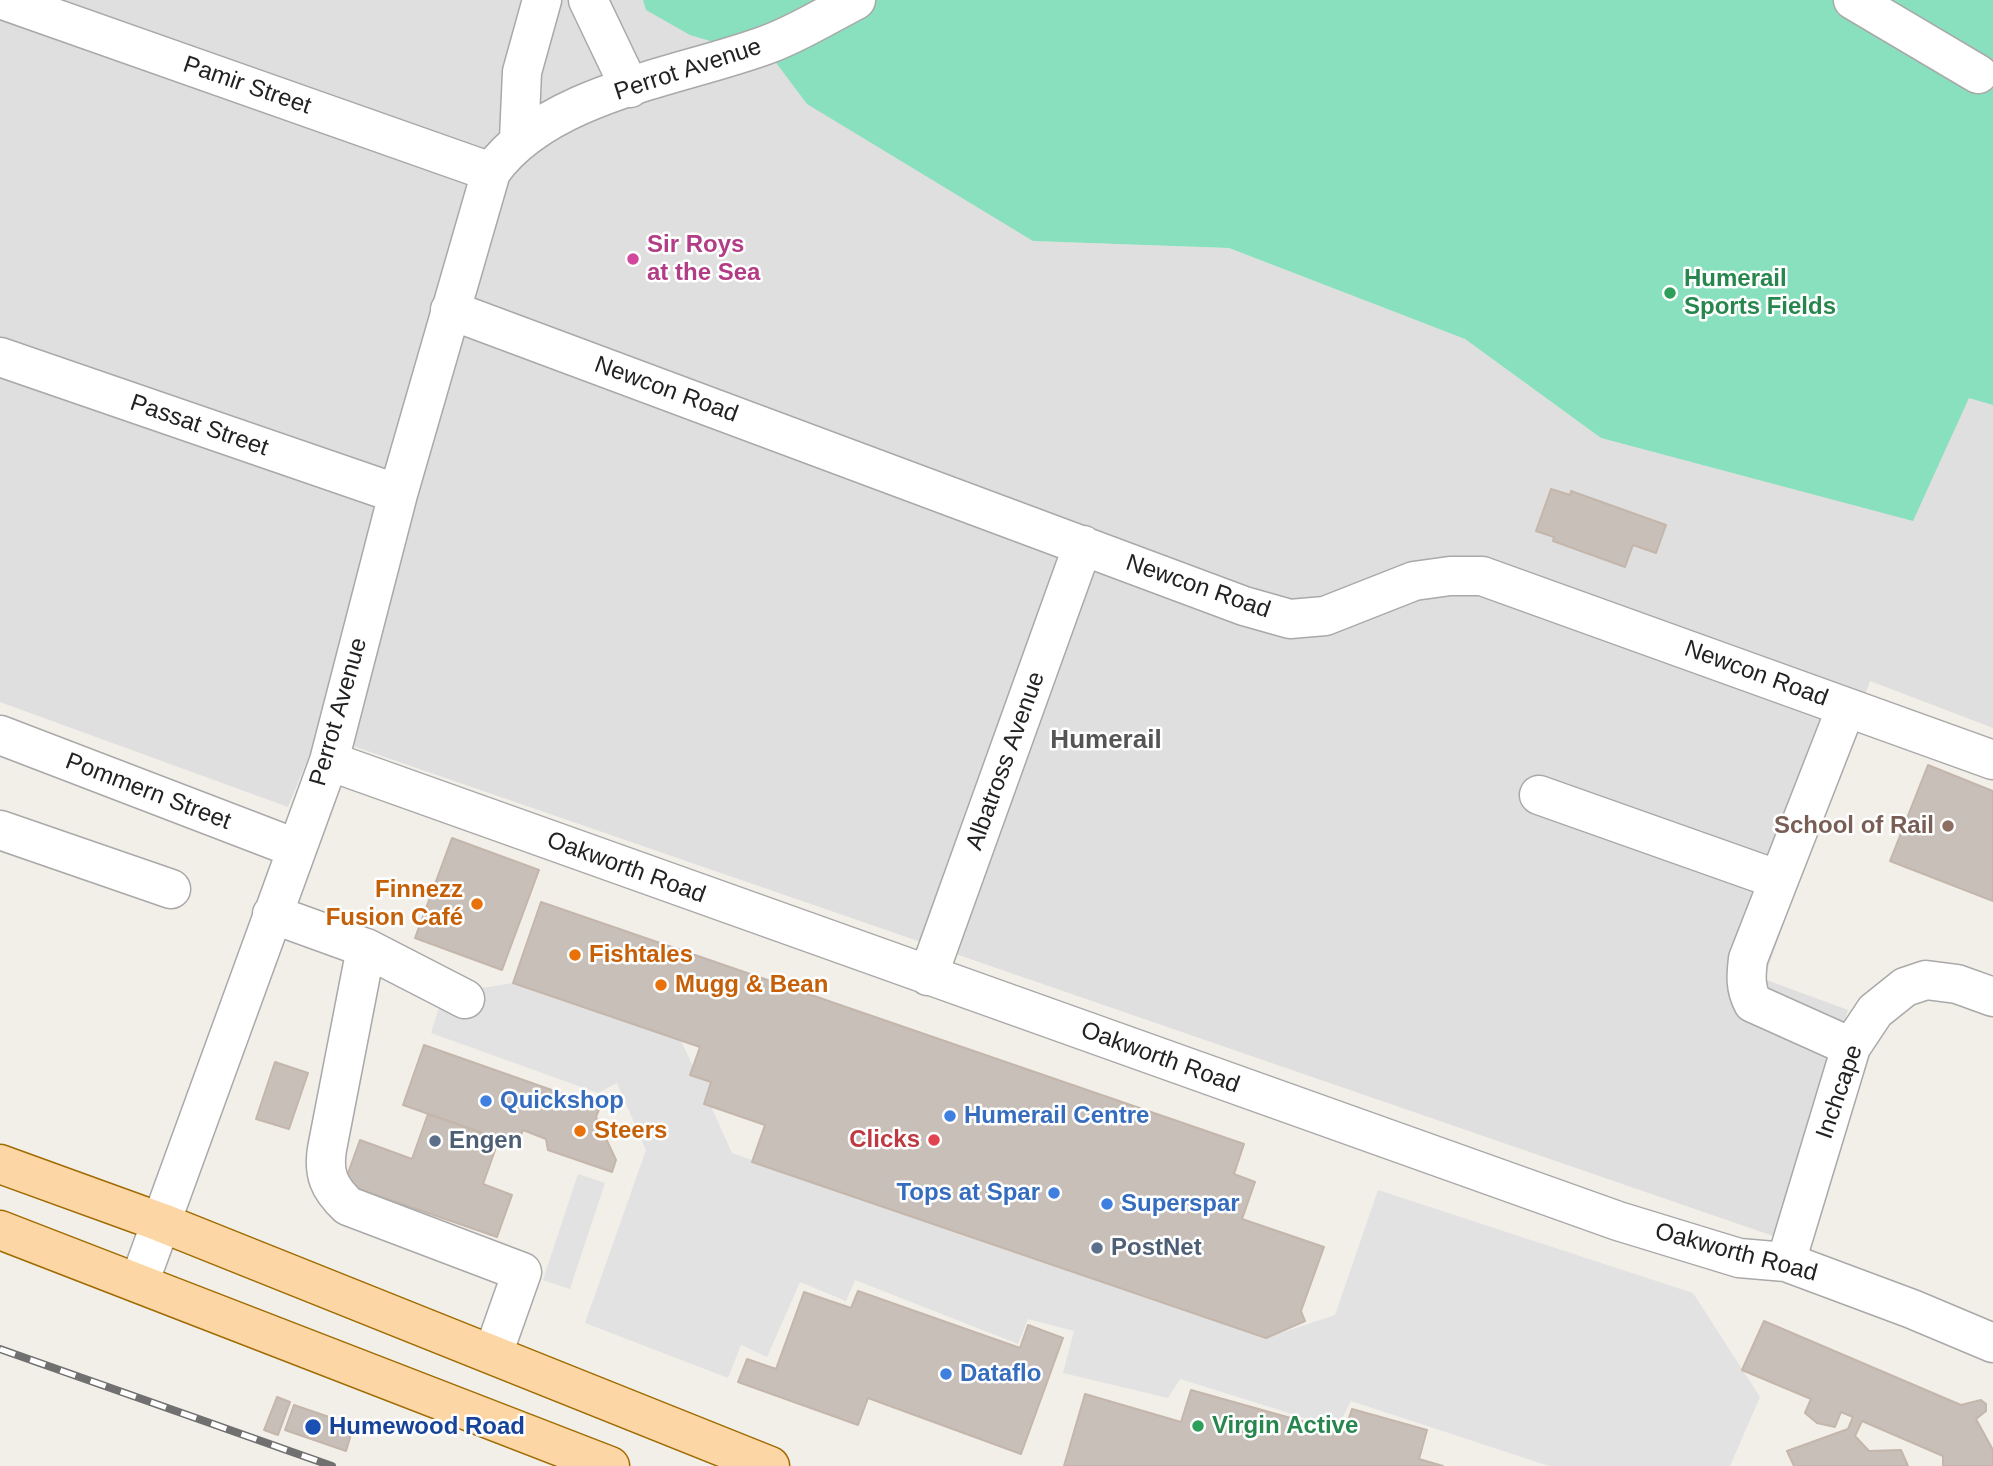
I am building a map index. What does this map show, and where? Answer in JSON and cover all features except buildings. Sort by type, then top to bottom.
[{"type":"main road","points":[[0,1164],[160,1222],[771,1466]]},
{"type":"main road","points":[[0,1230],[610,1466]]},
{"type":"street","name":"Pamir Street","points":[[3,0],[491,172]]},
{"type":"street","points":[[519,139],[522,72],[542,0]]},
{"type":"street","points":[[588,0],[630,88]]},
{"type":"street","name":"Perrot Avenue","points":[[139,1283],[295,848],[329,761],[398,494],[491,172],[519,139],[578,107],[768,44],[856,0]]},
{"type":"street","points":[[1853,0],[1978,74]]},
{"type":"street","name":"Newcon Road","points":[[450,310],[1211,595],[1290,618],[1325,616],[1414,581],[1450,576],[1482,576],[1993,760]]},
{"type":"street","name":"Passat Street","points":[[0,357],[398,494]]},
{"type":"street","name":"Albatross Avenue","points":[[928,976],[1083,545]]},
{"type":"street","points":[[1846,708],[1748,959],[1746,992],[1753,1003],[1851,1047]]},
{"type":"street","name":"Pommern Street","points":[[0,735],[295,848]]},
{"type":"street","name":"Oakworth Road","points":[[329,761],[1618,1221],[1739,1258],[1786,1262],[1912,1309],[1992,1344]]},
{"type":"street","points":[[1539,795],[1779,880]]},
{"type":"street","points":[[0,830],[171,889]]},
{"type":"street","points":[[272,914],[366,948],[465,999]]},
{"type":"street","points":[[366,948],[327,1149],[327,1179],[335,1194],[348,1206],[532,1270],[493,1354]]},
{"type":"street","name":"Inchcape","points":[[1786,1262],[1851,1047],[1875,1011],[1905,987],[1926,980],[1957,984],[1993,997]]},
{"type":"shaded area","points":[[0,0],[643,0],[647,10],[774,60],[1033,241],[1229,248],[1465,339],[1601,438],[1912,520],[1969,397],[1993,405],[1993,728],[1870,681],[1764,979],[1848,1010],[1776,1237],[318,734],[288,807],[0,702]]},
{"type":"shaded area","points":[[513,983],[681,1041],[693,1066],[690,1075],[711,1082],[704,1104],[711,1106],[732,1153],[1266,1338],[1335,1315],[1378,1190],[1693,1293],[1760,1397],[1730,1466],[1549,1466],[1351,1401],[1337,1428],[1180,1379],[1168,1398],[1063,1373],[1074,1331],[1028,1319],[1018,1344],[855,1280],[846,1301],[800,1282],[767,1357],[741,1345],[728,1378],[585,1323],[646,1150],[617,1083],[598,1093],[431,1033],[440,1004],[464,991]]},
{"type":"shaded area","points":[[578,1174],[605,1183],[570,1289],[543,1280]]},
{"type":"green space","name":"Humerail Sports Fields","points":[[643,0],[1993,0],[1993,405],[1969,398],[1913,521],[1601,438],[1465,339],[1229,248],[1033,241],[807,104],[774,60],[690,35],[646,10]]},
{"type":"railway","points":[[0,1349],[332,1466]]},
{"type":"place","name":"Sir Roys at the Sea","points":[[633,259]]},
{"type":"place","name":"Humerail Sports Fields","points":[[1670,293]]},
{"type":"place","name":"School of Rail","points":[[1948,826]]},
{"type":"place","name":"Finnezz Fusion Café","points":[[477,904]]},
{"type":"place","name":"Fishtales","points":[[575,955]]},
{"type":"place","name":"Mugg & Bean","points":[[661,985]]},
{"type":"place","name":"Quickshop","points":[[486,1101]]},
{"type":"place","name":"Humerail Centre","points":[[950,1116]]},
{"type":"place","name":"Steers","points":[[580,1131]]},
{"type":"place","name":"Clicks","points":[[934,1140]]},
{"type":"place","name":"Engen","points":[[435,1141]]},
{"type":"place","name":"Tops at Spar","points":[[1054,1193]]},
{"type":"place","name":"Superspar","points":[[1107,1204]]},
{"type":"place","name":"PostNet","points":[[1097,1248]]},
{"type":"place","name":"Dataflo","points":[[946,1374]]},
{"type":"place","name":"Virgin Active","points":[[1198,1426]]},
{"type":"place","name":"Humewood Road","points":[[313,1427]]},
{"type":"district","name":"Humerail","points":[[1106,741]]}]
